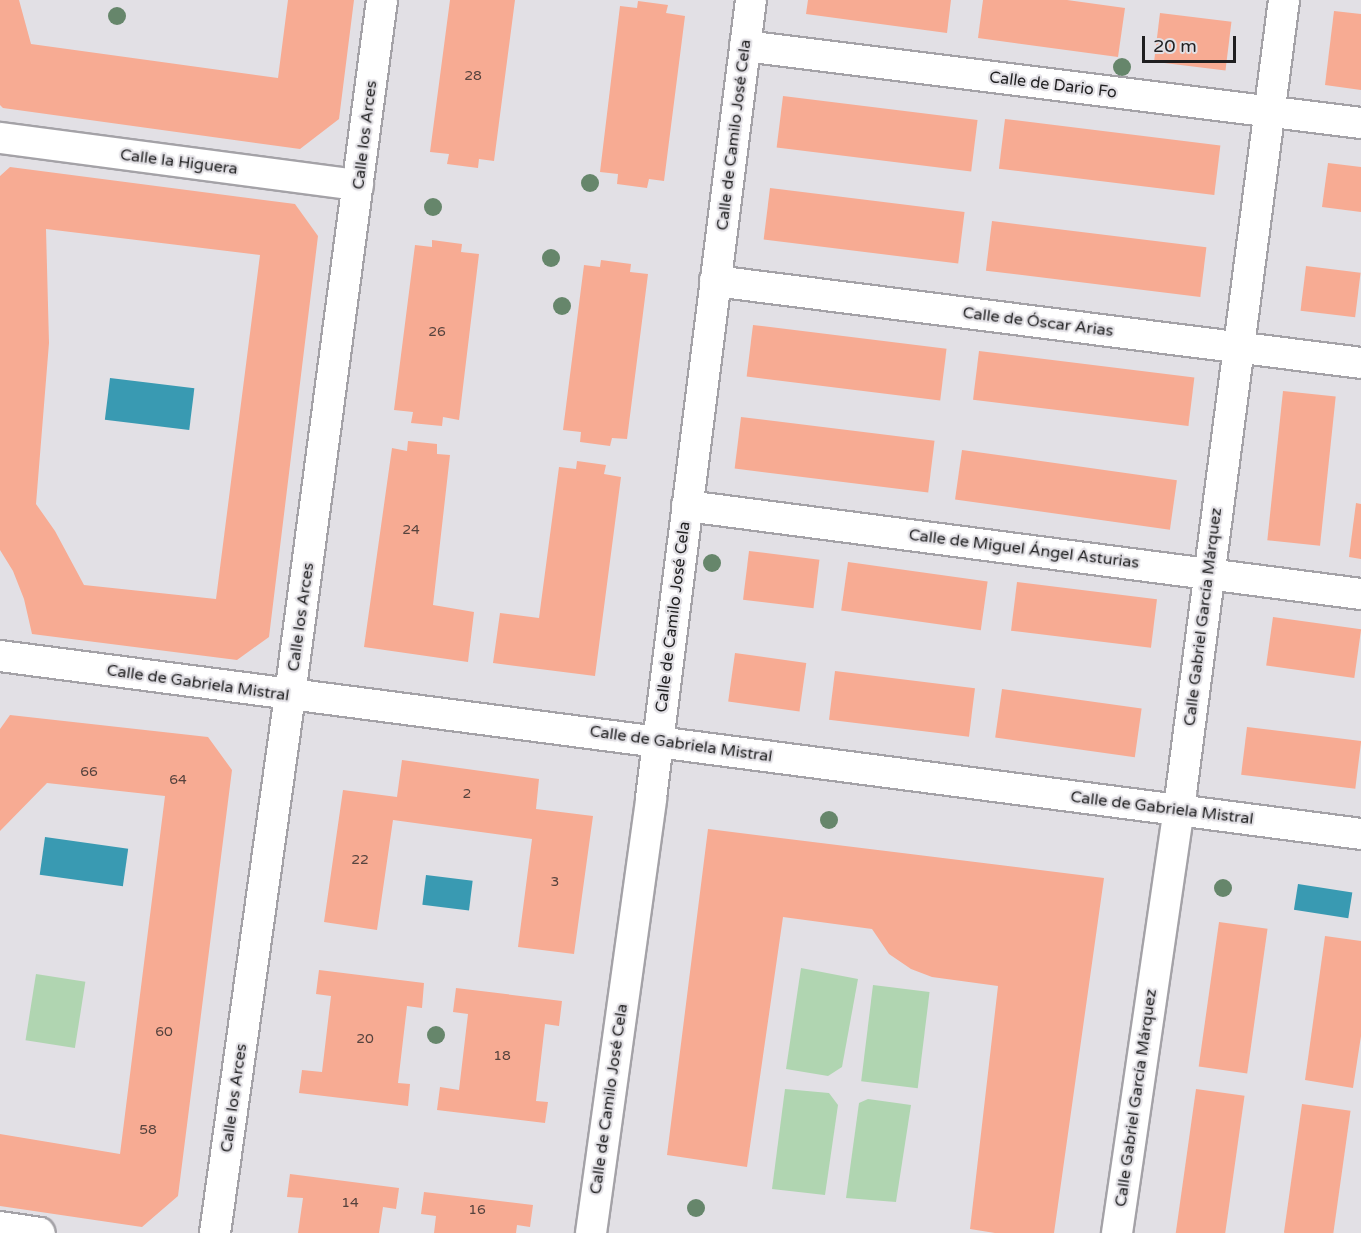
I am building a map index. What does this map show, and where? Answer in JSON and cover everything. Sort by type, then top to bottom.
[{"type":"street","name":"Calle los Arces","points":[[215,1233],[290,695],[382,0]]},
{"type":"street","name":"Calle de Camilo José Cela","points":[[591,1233],[657,742],[751,0]]},
{"type":"street","name":"Calle Gabriel García Márquez","points":[[1117,1233],[1178,809],[1284,0]]},
{"type":"street","name":"Calle de Dario Fo","points":[[745,46],[1361,123]]},
{"type":"street","name":"Calle la Higuera","points":[[0,138],[358,185]]},
{"type":"street","name":"Calle de Óscar Arias","points":[[715,281],[1361,363]]},
{"type":"street","name":"Calle de Miguel Ángel Asturias","points":[[687,506],[1361,594]]},
{"type":"street","name":"Calle de Gabriela Mistral","points":[[0,656],[1361,834]]},
{"type":"street","points":[[0,1227],[40,1233]]},
{"type":"green space","points":[[801,968],[858,979],[842,1067],[828,1076],[786,1069]]},
{"type":"green space","points":[[36,974],[85,982],[75,1048],[26,1040]]},
{"type":"green space","points":[[873,985],[930,992],[918,1088],[861,1081]]},
{"type":"green space","points":[[785,1089],[829,1093],[838,1105],[825,1195],[772,1189]]},
{"type":"green space","points":[[868,1099],[911,1105],[896,1202],[846,1198],[859,1103]]},
{"type":"water","points":[[110,378],[194,388],[189,430],[105,420]]},
{"type":"water","points":[[45,837],[128,849],[123,886],[40,875]]},
{"type":"water","points":[[426,875],[473,881],[469,911],[422,905]]},
{"type":"water","points":[[1298,884],[1352,893],[1348,918],[1294,910]]},
{"type":"building","points":[[0,0],[19,0],[31,44],[278,78],[288,0],[354,0],[339,119],[300,149],[3,108],[0,105]]},
{"type":"building","points":[[450,0],[515,0],[494,161],[479,159],[478,168],[447,164],[449,154],[430,152]]},
{"type":"building","points":[[808,0],[951,0],[947,33],[806,14]]},
{"type":"building","points":[[983,0],[1067,0],[1125,8],[1118,57],[978,38]]},
{"type":"building","points":[[638,1],[668,5],[666,13],[685,16],[664,181],[649,179],[647,188],[617,184],[618,174],[600,172],[620,6],[637,8]]},
{"type":"building","points":[[1334,11],[1361,14],[1361,90],[1325,85]]},
{"type":"building","points":[[1160,13],[1231,22],[1225,70],[1154,62]]},
{"type":"building","points":[[783,96],[978,120],[971,171],[777,148]]},
{"type":"building","points":[[1005,119],[1220,145],[1214,195],[999,169]]},
{"type":"building","points":[[1328,163],[1361,167],[1361,212],[1322,207]]},
{"type":"building","points":[[10,167],[295,204],[318,236],[269,637],[237,660],[32,634],[24,599],[13,571],[0,550],[0,176]],"holes":[[[46,229],[260,255],[216,599],[84,585],[55,531],[36,504],[49,343]]]},
{"type":"building","points":[[770,188],[965,212],[958,263],[764,240]]},
{"type":"building","points":[[992,221],[1206,247],[1200,297],[986,271]]},
{"type":"building","points":[[432,240],[462,244],[461,252],[479,254],[459,420],[443,417],[442,426],[411,423],[413,412],[394,410],[415,245],[432,247]]},
{"type":"building","points":[[601,260],[631,264],[630,272],[648,274],[627,439],[612,438],[610,446],[580,442],[581,432],[563,430],[584,265],[600,267]]},
{"type":"building","points":[[1306,266],[1361,273],[1355,317],[1301,311]]},
{"type":"building","points":[[753,325],[947,349],[940,400],[747,377]]},
{"type":"building","points":[[979,351],[1194,377],[1188,426],[973,400]]},
{"type":"building","points":[[1283,391],[1336,397],[1320,546],[1267,540]]},
{"type":"building","points":[[741,417],[935,441],[928,492],[735,469]]},
{"type":"building","points":[[408,441],[437,444],[437,454],[450,455],[433,605],[474,612],[468,662],[364,647],[392,448],[407,451]]},
{"type":"building","points":[[962,450],[1177,480],[1170,530],[955,500]]},
{"type":"building","points":[[577,461],[606,465],[604,474],[621,477],[595,676],[493,663],[500,613],[539,618],[559,467],[576,469]]},
{"type":"building","points":[[1356,503],[1361,504],[1361,559],[1349,557]]},
{"type":"building","points":[[749,551],[819,560],[813,608],[743,600]]},
{"type":"building","points":[[848,562],[988,582],[981,630],[841,611]]},
{"type":"building","points":[[1017,582],[1157,599],[1151,648],[1011,631]]},
{"type":"building","points":[[1273,617],[1361,629],[1354,678],[1266,666]]},
{"type":"building","points":[[735,653],[806,663],[799,712],[728,702]]},
{"type":"building","points":[[835,671],[975,688],[969,737],[829,720]]},
{"type":"building","points":[[1002,689],[1142,709],[1135,757],[995,738]]},
{"type":"building","points":[[10,715],[208,737],[232,770],[178,1196],[142,1227],[0,1206],[0,1134],[120,1154],[165,796],[47,783],[0,831],[0,729]]},
{"type":"building","points":[[1247,727],[1361,741],[1355,789],[1241,775]]},
{"type":"building","points":[[402,760],[539,779],[536,809],[593,816],[574,954],[518,947],[532,839],[393,820],[377,930],[324,922],[343,790],[397,797]]},
{"type":"building","points":[[708,829],[1104,878],[1054,1233],[995,1233],[970,1229],[998,986],[932,977],[911,969],[889,954],[872,929],[783,917],[747,1167],[667,1155]]},
{"type":"building","points":[[1219,922],[1268,929],[1247,1073],[1199,1067]]},
{"type":"building","points":[[1325,936],[1361,941],[1361,1036],[1353,1088],[1305,1080]]},
{"type":"building","points":[[319,970],[424,983],[422,1008],[407,1006],[398,1083],[410,1084],[408,1106],[299,1093],[302,1070],[322,1072],[331,996],[316,994]]},
{"type":"building","points":[[456,988],[562,1001],[559,1026],[545,1024],[536,1101],[548,1102],[545,1123],[437,1110],[440,1087],[459,1090],[468,1014],[453,1012]]},
{"type":"building","points":[[1196,1089],[1245,1096],[1225,1233],[1176,1233]]},
{"type":"building","points":[[1302,1104],[1351,1111],[1333,1233],[1284,1233]]},
{"type":"building","points":[[290,1174],[399,1188],[396,1209],[383,1207],[379,1233],[298,1233],[303,1198],[287,1197]]},
{"type":"building","points":[[424,1192],[533,1205],[530,1227],[517,1225],[516,1233],[434,1233],[436,1216],[421,1214]]}]
